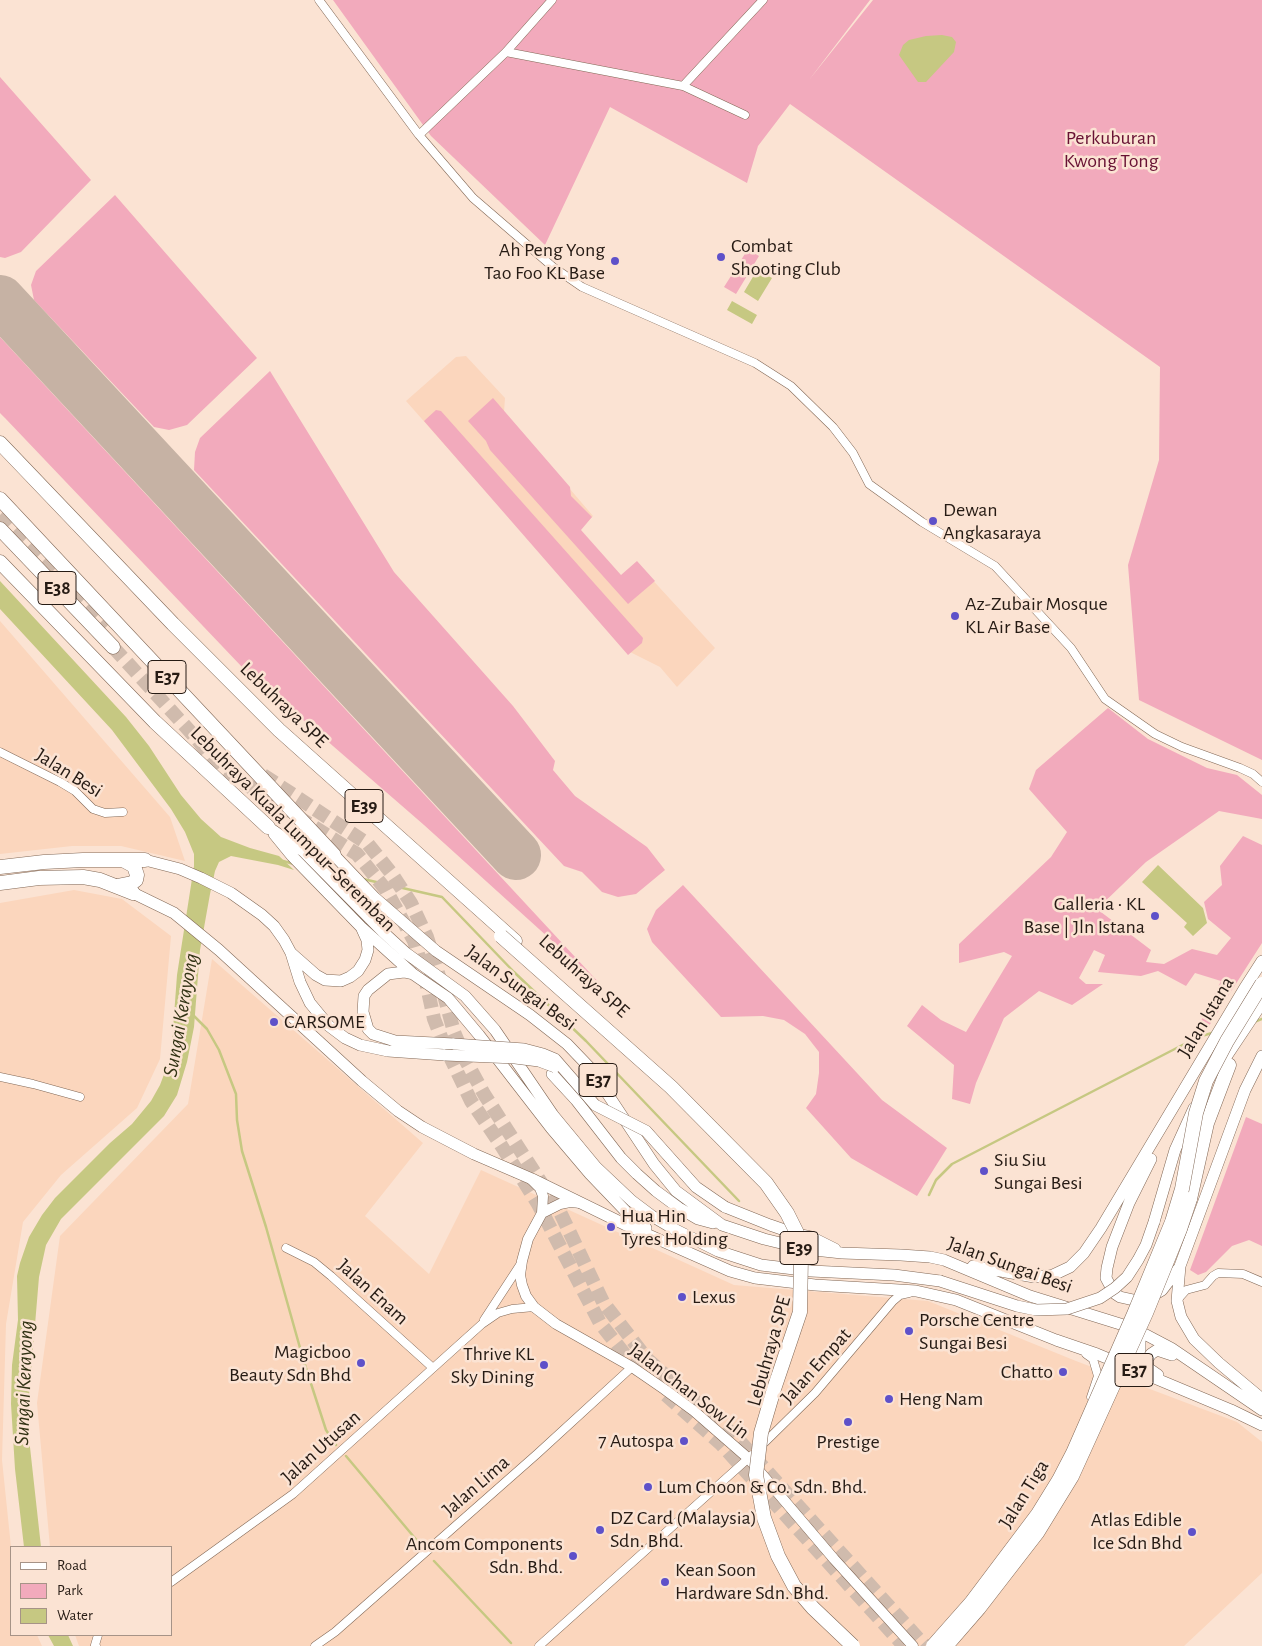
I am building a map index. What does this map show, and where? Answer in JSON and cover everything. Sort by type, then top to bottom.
[{"type":"highway","name":"Lebuhraya SPE","points":[[0,444],[173,624],[279,730],[673,1083],[770,1179],[793,1208],[803,1232],[807,1289],[804,1315],[766,1434],[760,1475],[768,1516],[782,1555],[816,1603],[860,1646]]},
{"type":"highway","name":"Lebuhraya SPE","points":[[0,451],[169,628],[275,734],[671,1088],[766,1183],[787,1213],[798,1235],[801,1288],[800,1312],[761,1434],[756,1475],[759,1492],[764,1518],[778,1556],[794,1586],[813,1608],[853,1646]]},
{"type":"highway","name":"Lebuhraya Kuala Lumpur–Seremban","points":[[0,499],[334,854]]},
{"type":"highway","name":"E38","points":[[0,529],[113,647]]},
{"type":"highway","name":"Lebuhraya Kuala Lumpur–Seremban","points":[[0,562],[155,722],[268,827]]},
{"type":"highway","points":[[116,886],[132,884],[136,880],[137,875],[134,866],[120,859]]},
{"type":"highway","points":[[0,867],[44,862],[145,860]]},
{"type":"highway","points":[[0,883],[65,877],[100,880],[133,892]]},
{"type":"highway","points":[[933,1646],[971,1603],[1028,1528],[1059,1480],[1073,1452],[1172,1222],[1182,1190],[1196,1113],[1206,1082],[1227,1041],[1262,984]]},
{"type":"highway","points":[[946,1646],[979,1608],[1037,1533],[1072,1476],[1146,1314],[1180,1229],[1190,1199],[1207,1123],[1229,1065]]},
{"type":"main road","name":"Lebuhraya Kuala Lumpur–Seremban","points":[[268,827],[281,844],[361,927],[413,974],[448,998],[551,1128],[590,1174],[636,1222],[677,1248]]},
{"type":"main road","points":[[268,827],[303,851],[400,948],[465,996],[495,1030],[553,1115],[596,1167],[632,1201],[674,1229],[718,1251],[761,1265],[811,1272],[894,1275],[940,1281],[1017,1306],[1036,1310],[1067,1309],[1100,1298],[1127,1276],[1138,1260],[1146,1245],[1154,1222],[1175,1150],[1184,1127],[1216,1072],[1244,1030]]},
{"type":"main road","name":"Jalan Sungai Besi","points":[[334,854],[375,898],[436,951],[530,1015],[567,1044],[591,1070],[654,1164],[676,1191],[722,1225],[764,1239],[797,1247],[842,1253],[901,1255],[944,1260],[1030,1296],[1076,1312],[1133,1328],[1166,1345],[1262,1410]]},
{"type":"main road","points":[[145,860],[180,869],[231,893],[274,926],[291,953],[300,982],[310,1003],[329,1026],[345,1038],[360,1045],[388,1051],[526,1059],[548,1064],[569,1076]]},
{"type":"main road","points":[[133,892],[174,913],[220,950],[362,1081],[398,1111],[436,1135],[677,1248]]},
{"type":"main road","points":[[291,953],[316,975],[325,980],[341,981],[358,971],[365,960],[368,950],[367,940],[361,927]]},
{"type":"main road","name":"Jalan Istana","points":[[1183,1092],[1262,961]]},
{"type":"main road","points":[[413,974],[404,972],[388,974],[368,990],[364,996],[363,1012],[368,1029],[373,1034],[395,1041],[524,1049],[555,1059],[595,1105],[646,1131],[696,1187],[725,1207],[787,1231],[811,1237],[842,1253]]},
{"type":"main road","name":"Jalan Istana","points":[[1244,1030],[1262,1003]]},
{"type":"main road","points":[[1229,1065],[1244,1030]]},
{"type":"main road","points":[[1262,1056],[1242,1098],[1179,1270],[1177,1301],[1181,1317],[1194,1338],[1243,1384],[1262,1399]]},
{"type":"main road","points":[[499,1058],[536,1066],[552,1074],[576,1100],[621,1158],[656,1191],[698,1219],[722,1225]]},
{"type":"main road","points":[[944,1260],[1000,1272],[1034,1276],[1053,1275],[1070,1267],[1084,1253],[1101,1228],[1183,1092]]},
{"type":"main road","points":[[1179,1270],[1162,1290],[1147,1299],[1138,1301],[1120,1297],[1114,1293],[1106,1278],[1112,1247],[1123,1218],[1183,1092]]},
{"type":"main road","name":"E37","points":[[677,1248],[730,1271],[755,1278],[916,1291],[956,1300],[1097,1354],[1206,1399],[1262,1425]]},
{"type":"main road","points":[[1005,1319],[1128,1358],[1133,1358],[1138,1353],[1141,1343],[1138,1338],[1076,1312]]},
{"type":"main road","points":[[1206,1399],[1152,1373],[1147,1364],[1150,1354],[1157,1350],[1167,1352],[1221,1381]]},
{"type":"street","points":[[319,0],[418,135],[473,198],[553,267],[582,287],[755,363],[791,386],[833,427],[853,453],[869,484],[922,522],[995,566],[1071,648],[1105,699],[1155,734],[1182,747],[1240,768],[1253,774],[1262,782]]},
{"type":"street","points":[[418,135],[506,52],[552,0]]},
{"type":"street","points":[[683,86],[763,0]]},
{"type":"street","points":[[506,52],[683,86],[745,115]]},
{"type":"street","name":"Jalan Besi","points":[[0,752],[75,791],[93,809],[104,813],[122,812]]},
{"type":"street","points":[[0,1077],[80,1097]]},
{"type":"street","points":[[532,1180],[540,1188],[544,1196],[542,1213]]},
{"type":"street","points":[[542,1213],[560,1204],[570,1202],[582,1204]]},
{"type":"street","name":"Jalan Chan Sow Lin","points":[[542,1213],[528,1239],[520,1274],[526,1296],[534,1307],[556,1324],[632,1366],[694,1411],[749,1459],[810,1532],[913,1646]]},
{"type":"street","name":"Jalan Enam","points":[[286,1248],[314,1262],[433,1368]]},
{"type":"street","name":"Jalan Utusan","points":[[482,1324],[522,1261]]},
{"type":"street","points":[[1179,1270],[1183,1282],[1190,1288]]},
{"type":"street","points":[[1177,1301],[1182,1293],[1190,1288],[1205,1285],[1214,1276],[1223,1272],[1243,1274],[1262,1282]]},
{"type":"street","name":"Jalan Empat","points":[[539,1646],[749,1459],[815,1393],[893,1301],[900,1295],[916,1291]]},
{"type":"street","name":"Jalan Utusan","points":[[172,1581],[293,1494],[482,1324],[498,1313],[512,1309],[534,1307]]},
{"type":"street","name":"Jalan Tiga","points":[[929,1646],[958,1615],[1009,1548],[1036,1510],[1070,1450],[1084,1420],[1098,1376],[1094,1359],[1076,1347]]},
{"type":"street","name":"Jalan Lima","points":[[315,1646],[335,1632],[507,1480],[632,1366]]},
{"type":"street","name":"Jalan Tiga","points":[[950,1646],[1008,1579],[1050,1520],[1081,1464],[1116,1382],[1125,1376],[1143,1374]]},
{"type":"shaded area","points":[[466,356],[505,398],[504,412],[593,516],[580,530],[622,577],[637,563],[715,648],[677,687],[660,667],[626,650],[406,401],[456,357]]},
{"type":"shaded area","points":[[0,621],[170,817],[185,861],[121,846],[72,846],[0,854]]},
{"type":"shaded area","points":[[74,890],[122,899],[171,936],[160,1059],[137,1108],[61,1175],[23,1222],[6,1324],[2,1460],[11,1546],[10,1636],[37,1636],[42,1646],[0,1646],[0,903]]},
{"type":"shaded area","points":[[212,959],[423,1143],[365,1216],[429,1274],[481,1170],[734,1285],[928,1301],[1076,1361],[1237,1422],[1262,1442],[1262,1573],[1184,1646],[79,1646],[75,1636],[172,1636],[172,1546],[50,1546],[37,1403],[60,1236],[188,1104]]},
{"type":"green space","name":"Perkuburan Kwong Tong","points":[[333,0],[870,0],[809,80],[873,0],[1262,0],[1262,760],[1139,700],[1128,565],[1159,460],[1160,367],[790,104],[758,146],[747,183],[610,107],[545,245],[431,136]]},
{"type":"green space","points":[[0,77],[91,180],[21,252],[5,258],[0,257]]},
{"type":"green space","points":[[115,195],[257,358],[187,425],[169,430],[154,427],[34,300],[31,285],[36,271]]},
{"type":"green space","points":[[748,249],[759,256],[736,294],[724,287]]},
{"type":"green space","points":[[0,337],[602,986],[424,825],[242,667],[0,413]]},
{"type":"green space","points":[[270,371],[394,572],[513,706],[555,761],[553,770],[575,796],[647,847],[665,870],[636,894],[618,897],[602,892],[582,872],[564,866],[194,470],[195,452],[200,438]]},
{"type":"green space","points":[[493,398],[570,487],[571,496],[592,517],[581,530],[621,575],[637,561],[655,581],[628,604],[490,450],[486,441],[468,421]]},
{"type":"green space","points":[[436,410],[441,411],[643,638],[642,643],[628,655],[424,421]]},
{"type":"green space","points":[[1108,708],[1148,739],[1207,768],[1237,775],[1262,795],[1262,819],[1219,811],[1146,862],[1097,909],[1151,950],[1146,962],[1164,964],[1192,949],[1217,955],[1231,938],[1208,919],[1204,902],[1222,885],[1220,866],[1243,836],[1262,845],[1262,943],[1207,1029],[1200,1023],[1221,981],[1195,973],[1186,986],[1158,971],[1141,976],[1098,972],[1105,955],[1094,950],[1079,978],[1086,984],[1103,984],[1072,1005],[1039,991],[1004,1018],[976,1083],[970,1104],[952,1099],[954,1065],[907,1026],[922,1005],[941,1020],[966,1032],[1012,956],[1004,952],[959,963],[959,944],[1051,857],[1067,832],[1029,789],[1036,770]]},
{"type":"green space","points":[[683,885],[882,1100],[947,1148],[917,1196],[851,1158],[806,1108],[816,1094],[819,1052],[805,1034],[784,1020],[763,1016],[721,1017],[652,942],[647,929],[656,910]]},
{"type":"green space","points":[[1246,1117],[1262,1124],[1262,1246],[1249,1240],[1232,1246],[1206,1272],[1198,1275],[1190,1270]]},
{"type":"water","points":[[942,35],[952,37],[956,42],[954,52],[926,82],[918,82],[899,55],[903,45],[909,40]]},
{"type":"water","points":[[757,270],[772,278],[758,301],[744,292]]},
{"type":"water","points":[[732,301],[757,315],[752,324],[727,310]]},
{"type":"water","name":"Sungai Kerayong","points":[[0,581],[126,717],[149,746],[181,795],[201,819],[221,837],[279,856],[294,870],[231,856],[219,862],[210,894],[200,950],[194,1027],[187,1062],[177,1095],[164,1116],[61,1219],[46,1245],[39,1277],[27,1420],[41,1546],[24,1546],[15,1469],[11,1404],[12,1365],[18,1320],[17,1276],[29,1237],[42,1215],[55,1198],[110,1143],[132,1124],[151,1101],[160,1085],[171,1056],[177,975],[194,866],[194,854],[185,832],[171,809],[112,730],[0,609]]},
{"type":"water","points":[[1158,865],[1203,908],[1207,923],[1193,936],[1184,927],[1187,923],[1142,882]]},
{"type":"water","points":[[49,1636],[68,1636],[73,1646],[54,1646]]},
{"type":"waterway","points":[[283,861],[294,864]]},
{"type":"waterway","points":[[329,872],[348,876]]},
{"type":"waterway","points":[[363,879],[442,897],[514,972],[586,1041],[739,1201]]},
{"type":"waterway","name":"Sungai Kerayong","points":[[191,1013],[207,1029],[219,1050],[236,1094],[237,1120],[242,1151],[266,1227],[304,1362],[326,1430],[336,1445]]},
{"type":"waterway","points":[[1254,1022],[1262,1019]]},
{"type":"waterway","points":[[929,1195],[936,1180],[952,1164],[1198,1037],[1212,1033]]},
{"type":"waterway","points":[[346,1456],[419,1543]]},
{"type":"waterway","points":[[434,1561],[511,1643]]},
{"type":"runway","points":[[0,300],[516,855]]},
{"type":"tunnel","points":[[0,515],[109,624]]},
{"type":"tunnel","points":[[113,647],[196,738],[220,768],[357,854],[386,890],[414,941],[425,977],[434,1019],[471,1101],[538,1204],[600,1323],[634,1366],[641,1372]]},
{"type":"tunnel","points":[[263,775],[368,844],[392,874],[411,903],[427,937],[454,1032],[466,1061],[484,1094],[560,1212],[603,1302],[647,1359],[735,1436],[925,1646]]},
{"type":"tunnel","points":[[666,1395],[721,1444],[904,1646]]},
{"type":"place","name":"Combat Shooting Club","points":[[721,257]]},
{"type":"place","name":"Ah Peng Yong Tao Foo KL Base","points":[[615,261]]},
{"type":"place","name":"Dewan Angkasaraya","points":[[933,521]]},
{"type":"place","name":"Az-Zubair Mosque KL Air Base","points":[[955,616]]},
{"type":"place","name":"Galleria • KL Base | Jln Istana","points":[[1155,916]]},
{"type":"place","name":"CARSOME","points":[[274,1022]]},
{"type":"place","name":"Siu Siu Sungai Besi","points":[[984,1171]]},
{"type":"place","name":"Hua Hin Tyres Holding","points":[[611,1227]]},
{"type":"place","name":"Lexus","points":[[682,1297]]},
{"type":"place","name":"Porsche Centre Sungai Besi","points":[[909,1331]]},
{"type":"place","name":"Magicboo Beauty Sdn Bhd","points":[[361,1363]]},
{"type":"place","name":"Thrive KL Sky Dining","points":[[544,1365]]},
{"type":"place","name":"Chatto","points":[[1063,1372]]},
{"type":"place","name":"Heng Nam","points":[[889,1399]]},
{"type":"place","name":"Prestige","points":[[848,1422]]},
{"type":"place","name":"7 Autospa","points":[[684,1441]]},
{"type":"place","name":"Lum Choon & Co. Sdn. Bhd.","points":[[648,1487]]},
{"type":"place","name":"DZ Card (Malaysia) Sdn. Bhd.","points":[[600,1530]]},
{"type":"place","name":"Atlas Edible Ice Sdn Bhd","points":[[1192,1532]]},
{"type":"place","name":"Ancom Components Sdn. Bhd.","points":[[573,1556]]},
{"type":"place","name":"Kean Soon Hardware Sdn. Bhd.","points":[[665,1582]]}]
